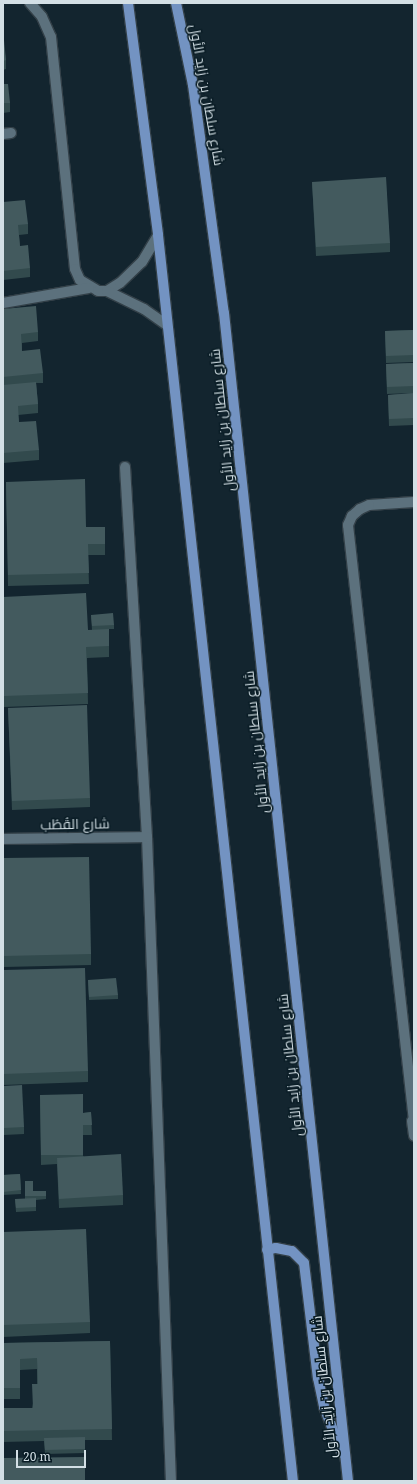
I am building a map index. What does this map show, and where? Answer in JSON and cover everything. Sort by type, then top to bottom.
[{"type":"main road","points":[[128,3],[158,235],[293,1481]]},
{"type":"main road","name":"شارع سلطان بن زايد الأول","points":[[176,3],[193,85],[218,258],[348,1481]]},
{"type":"main road","points":[[267,1250],[276,1248],[292,1251],[304,1263],[318,1378],[324,1407],[346,1462]]},
{"type":"street","points":[[30,3],[42,17],[51,37],[75,269],[80,280],[89,288],[98,291],[106,291],[144,309],[167,325]]},
{"type":"street","points":[[106,291],[137,268],[158,235]]},
{"type":"street","points":[[3,303],[89,288]]},
{"type":"street","points":[[125,467],[147,837],[171,1481]]},
{"type":"street","points":[[414,502],[369,505],[360,509],[352,516],[348,525],[414,1136]]},
{"type":"street","name":"شارع القُطُب","points":[[3,839],[147,837]]},
{"type":"building","points":[[3,40],[6,60],[3,61]]},
{"type":"building","points":[[3,84],[8,84],[10,103],[3,103]]},
{"type":"building","points":[[386,177],[390,243],[316,247],[312,182]]},
{"type":"building","points":[[25,200],[28,224],[18,225],[20,246],[28,245],[30,268],[3,271],[3,202]]},
{"type":"building","points":[[36,306],[38,332],[21,334],[22,351],[40,349],[43,373],[3,377],[3,309]]},
{"type":"building","points":[[414,330],[414,355],[386,356],[385,331]]},
{"type":"building","points":[[414,363],[414,386],[387,387],[386,364]]},
{"type":"building","points":[[36,382],[38,404],[18,406],[19,422],[36,421],[39,450],[3,453],[3,385]]},
{"type":"building","points":[[414,393],[414,418],[389,419],[388,395]]},
{"type":"building","points":[[85,479],[86,527],[105,527],[105,544],[88,544],[89,573],[8,575],[6,482]]},
{"type":"building","points":[[86,593],[88,630],[109,629],[109,646],[86,647],[88,693],[4,696],[3,597]]},
{"type":"building","points":[[113,613],[114,625],[92,626],[91,615]]},
{"type":"building","points":[[87,705],[90,798],[12,801],[8,708]]},
{"type":"building","points":[[89,857],[91,954],[4,956],[3,858]]},
{"type":"building","points":[[85,968],[88,1071],[3,1074],[3,970]]},
{"type":"building","points":[[116,978],[118,995],[89,997],[88,980]]},
{"type":"building","points":[[22,1085],[24,1127],[4,1128],[3,1086]]},
{"type":"building","points":[[83,1094],[83,1113],[91,1112],[92,1125],[83,1125],[83,1155],[41,1155],[40,1095]]},
{"type":"building","points":[[121,1154],[123,1195],[59,1199],[57,1158]]},
{"type":"building","points":[[20,1174],[21,1190],[3,1192],[3,1175]]},
{"type":"building","points":[[25,1181],[33,1181],[33,1191],[46,1191],[46,1196],[25,1196]]},
{"type":"building","points":[[36,1198],[36,1207],[16,1208],[15,1199]]},
{"type":"building","points":[[86,1229],[90,1322],[3,1325],[3,1232]]},
{"type":"building","points":[[110,1341],[112,1429],[3,1431],[3,1408],[33,1408],[32,1384],[38,1384],[37,1358],[20,1359],[20,1388],[4,1388],[3,1343]]},
{"type":"building","points":[[85,1437],[85,1449],[45,1450],[44,1438]]},
{"type":"building","points":[[85,1457],[85,1481],[3,1481],[3,1458]]}]
